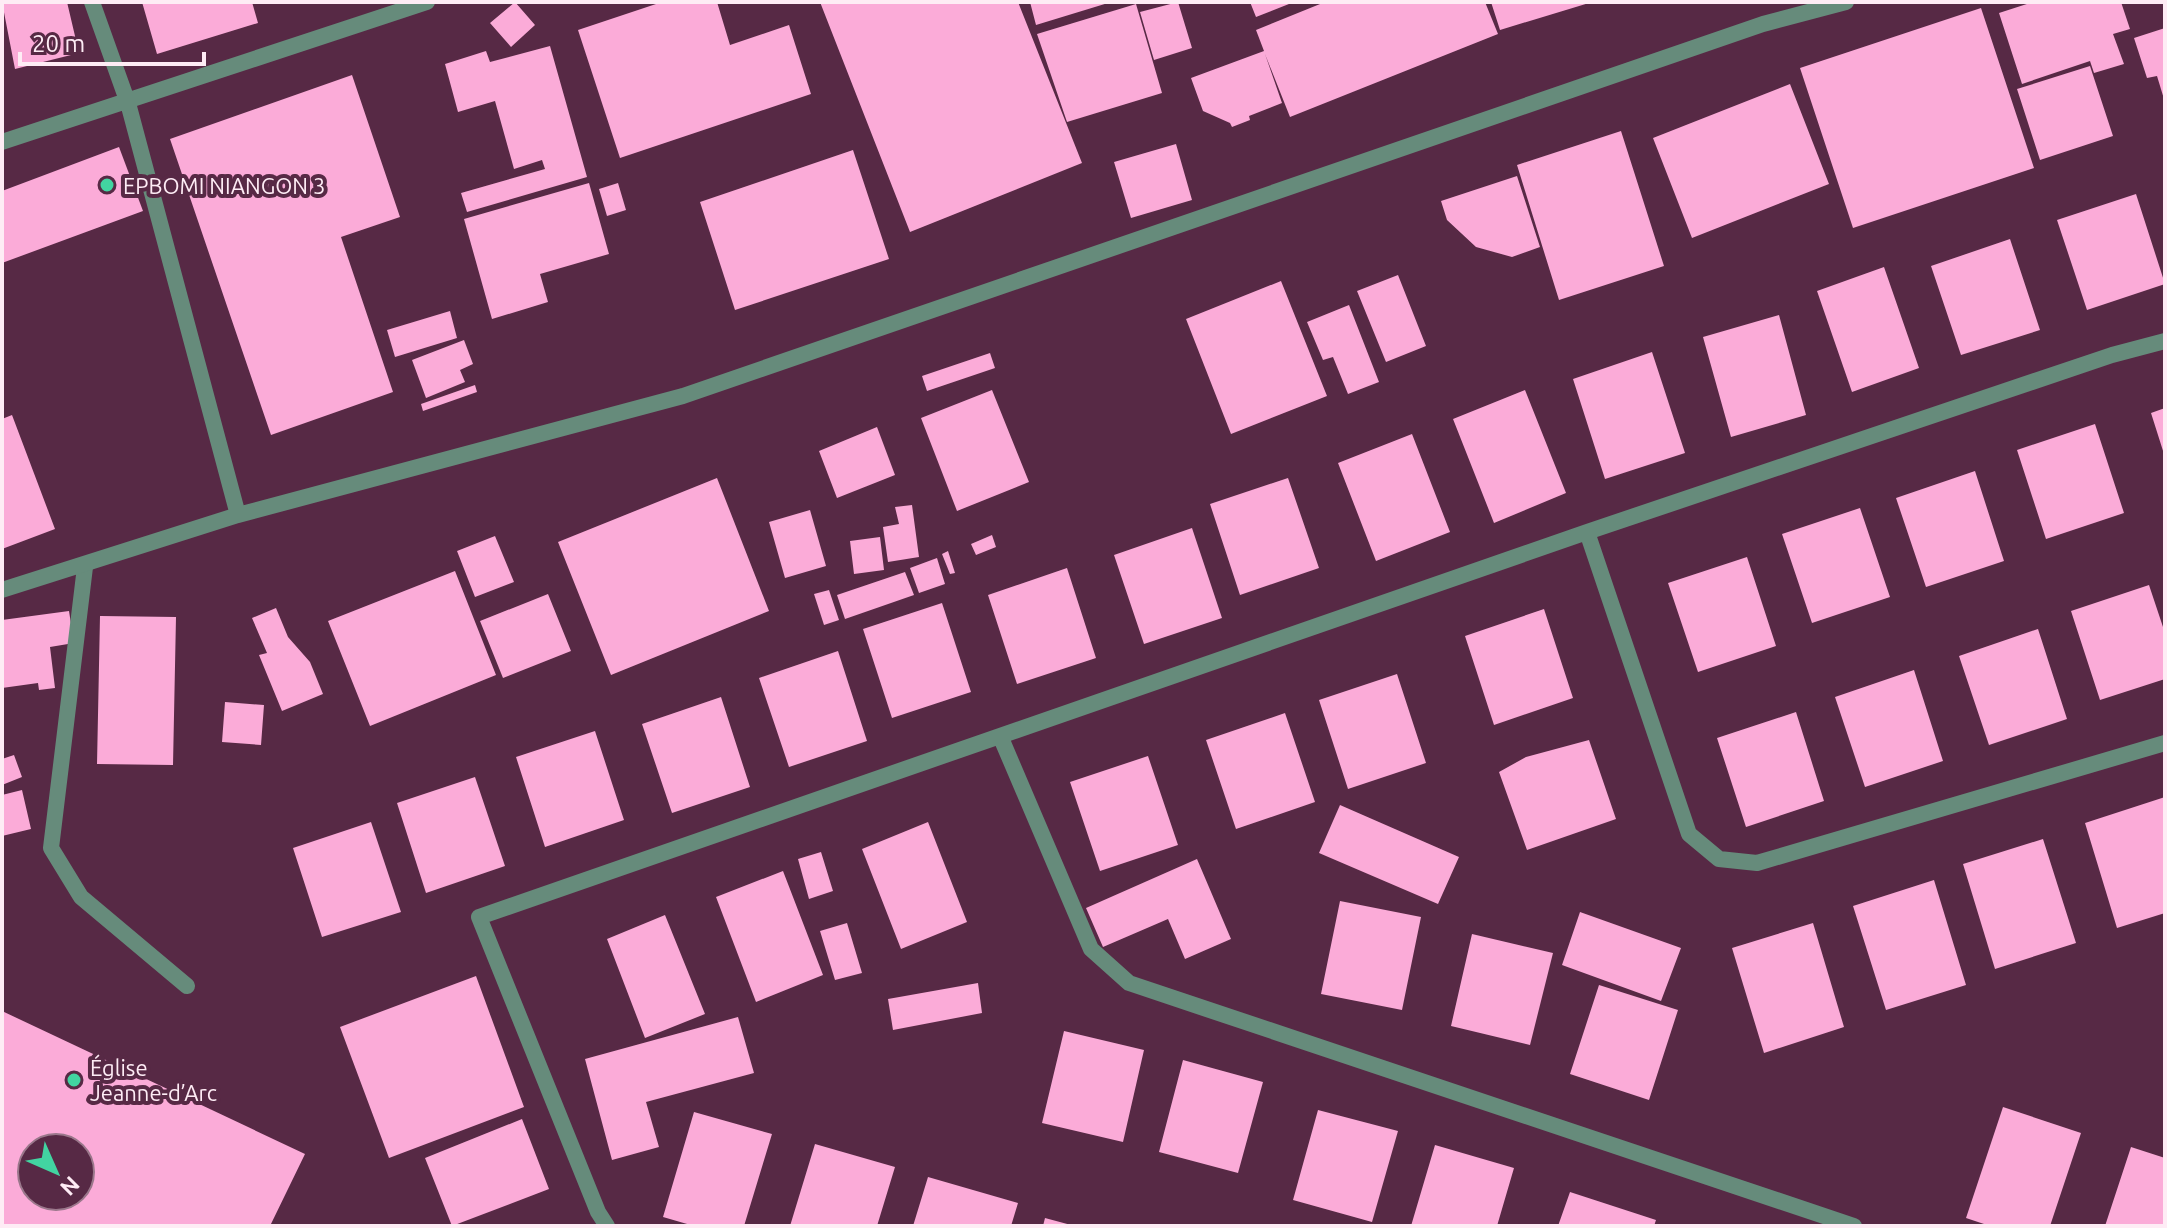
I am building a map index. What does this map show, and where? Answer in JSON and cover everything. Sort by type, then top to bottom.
[{"type":"street","points":[[92,2],[128,103],[238,515]]},
{"type":"street","points":[[2,142],[427,2]]},
{"type":"street","points":[[2,590],[85,567],[238,515],[683,396],[1763,24],[1846,2]]},
{"type":"street","points":[[607,1226],[598,1212],[479,917],[1587,532],[2112,355],[2165,341]]},
{"type":"street","points":[[1587,532],[1689,834],[1719,859],[1757,863],[2165,743]]},
{"type":"street","points":[[85,567],[51,848],[81,897],[187,986]]},
{"type":"street","points":[[1001,738],[1091,949],[1129,983],[1843,1224]]},
{"type":"building","points":[[2,2],[67,2],[79,53],[15,69]]},
{"type":"building","points":[[142,2],[252,2],[258,23],[157,54]]},
{"type":"building","points":[[515,2],[535,25],[511,47],[490,23]]},
{"type":"building","points":[[662,2],[717,2],[730,45],[789,25],[811,94],[620,158],[578,30]]},
{"type":"building","points":[[820,2],[1018,2],[1082,163],[910,232]]},
{"type":"building","points":[[1030,2],[1107,2],[1108,3],[1036,25]]},
{"type":"building","points":[[1178,2],[1192,48],[1154,60],[1140,12]]},
{"type":"building","points":[[1250,2],[1294,2],[1256,17]]},
{"type":"building","points":[[1325,2],[1485,2],[1498,34],[1290,117],[1265,54],[1282,103],[1249,116],[1250,120],[1232,127],[1230,123],[1203,111],[1191,78],[1264,51],[1256,30]]},
{"type":"building","points":[[1491,2],[1589,2],[1589,3],[1500,30]]},
{"type":"building","points":[[2033,2],[2121,2],[2130,29],[2113,34],[2124,64],[2094,73],[2090,61],[2022,84],[1999,13]]},
{"type":"building","points":[[1136,4],[1162,93],[1067,122],[1037,34]]},
{"type":"building","points":[[1981,8],[2034,168],[1853,228],[1800,68]]},
{"type":"building","points":[[2165,28],[2164,99],[2157,76],[2147,78],[2134,38]]},
{"type":"building","points":[[550,46],[587,177],[467,212],[461,193],[545,169],[542,160],[514,169],[495,101],[458,112],[445,64],[486,51],[490,62]]},
{"type":"building","points":[[2090,66],[2113,136],[2040,160],[2017,89]]},
{"type":"building","points":[[352,75],[400,217],[341,237],[393,392],[271,435],[170,139]]},
{"type":"building","points":[[1790,84],[1829,184],[1692,238],[1653,138]]},
{"type":"building","points":[[1621,131],[1664,266],[1559,300],[1517,165]]},
{"type":"building","points":[[1176,144],[1192,200],[1131,218],[1114,162]]},
{"type":"building","points":[[119,147],[143,211],[2,263],[2,191]]},
{"type":"building","points":[[853,150],[889,259],[735,310],[700,202]]},
{"type":"building","points":[[1517,176],[1540,247],[1512,257],[1476,247],[1447,220],[1441,201]]},
{"type":"building","points":[[589,183],[609,254],[540,274],[548,302],[492,319],[464,219]]},
{"type":"building","points":[[618,183],[626,210],[607,216],[599,189]]},
{"type":"building","points":[[2136,194],[2165,284],[2087,310],[2057,220]]},
{"type":"building","points":[[2010,239],[2040,330],[1961,355],[1931,266]]},
{"type":"building","points":[[1884,267],[1919,368],[1852,392],[1817,291]]},
{"type":"building","points":[[1398,275],[1426,346],[1386,362],[1357,291]]},
{"type":"building","points":[[1281,281],[1327,396],[1231,434],[1186,319]]},
{"type":"building","points":[[1349,305],[1379,382],[1348,394],[1333,357],[1323,360],[1307,322]]},
{"type":"building","points":[[450,311],[457,338],[395,357],[387,330]]},
{"type":"building","points":[[1779,315],[1806,415],[1731,437],[1703,337]]},
{"type":"building","points":[[464,340],[473,364],[460,370],[465,382],[426,398],[412,360]]},
{"type":"building","points":[[1652,352],[1685,453],[1605,479],[1573,379]]},
{"type":"building","points":[[990,353],[995,368],[927,391],[922,376]]},
{"type":"building","points":[[475,385],[477,392],[423,411],[421,404]]},
{"type":"building","points":[[992,390],[1029,482],[957,511],[921,418]]},
{"type":"building","points":[[1525,390],[1566,493],[1494,523],[1453,419]]},
{"type":"building","points":[[2165,408],[2165,454],[2164,454],[2151,413]]},
{"type":"building","points":[[12,415],[55,529],[2,549],[2,419]]},
{"type":"building","points":[[2095,424],[2124,513],[2046,539],[2017,450]]},
{"type":"building","points":[[877,427],[895,475],[837,498],[819,451]]},
{"type":"building","points":[[1412,434],[1450,532],[1376,561],[1338,463]]},
{"type":"building","points":[[1975,471],[2004,561],[1926,587],[1896,498]]},
{"type":"building","points":[[717,478],[769,611],[611,675],[558,542]]},
{"type":"building","points":[[1288,478],[1319,568],[1240,595],[1210,504]]},
{"type":"building","points":[[912,505],[919,557],[888,562],[883,527],[899,524],[895,507]]},
{"type":"building","points":[[1860,508],[1890,597],[1812,623],[1782,534]]},
{"type":"building","points":[[810,510],[826,566],[785,578],[769,522]]},
{"type":"building","points":[[1192,528],[1222,618],[1144,644],[1114,555]]},
{"type":"building","points":[[992,535],[996,547],[976,555],[971,544]]},
{"type":"building","points":[[495,536],[514,582],[475,597],[457,551]]},
{"type":"building","points":[[880,537],[884,570],[854,574],[850,541]]},
{"type":"building","points":[[948,551],[955,573],[950,574],[942,554]]},
{"type":"building","points":[[1747,557],[1776,646],[1698,672],[1668,583]]},
{"type":"building","points":[[937,558],[945,584],[919,593],[910,568]]},
{"type":"building","points":[[1067,568],[1096,658],[1017,684],[988,595]]},
{"type":"building","points":[[455,571],[496,675],[370,726],[328,621]]},
{"type":"building","points":[[905,572],[914,595],[845,619],[837,595]]},
{"type":"building","points":[[2149,585],[2165,633],[2165,679],[2100,700],[2071,611]]},
{"type":"building","points":[[829,590],[839,620],[824,625],[814,594]]},
{"type":"building","points":[[548,594],[571,651],[503,678],[480,621]]},
{"type":"building","points":[[942,603],[971,692],[892,718],[863,629]]},
{"type":"building","points":[[276,608],[288,637],[310,662],[323,694],[282,711],[259,655],[267,653],[252,618]]},
{"type":"building","points":[[1544,609],[1573,698],[1494,725],[1465,636]]},
{"type":"building","points":[[69,611],[74,643],[50,647],[55,688],[39,690],[38,683],[2,688],[2,620]]},
{"type":"building","points":[[100,616],[176,617],[173,765],[97,764]]},
{"type":"building","points":[[2038,629],[2067,719],[1989,745],[1959,656]]},
{"type":"building","points":[[838,651],[867,741],[789,767],[759,678]]},
{"type":"building","points":[[1914,670],[1943,761],[1865,787],[1835,697]]},
{"type":"building","points":[[1397,674],[1426,763],[1348,789],[1319,700]]},
{"type":"building","points":[[721,697],[750,787],[672,813],[642,724]]},
{"type":"building","points":[[225,702],[264,705],[261,745],[222,742]]},
{"type":"building","points":[[1796,712],[1824,801],[1746,827],[1717,738]]},
{"type":"building","points":[[1285,713],[1315,802],[1236,829],[1206,740]]},
{"type":"building","points":[[595,731],[624,820],[545,847],[516,757]]},
{"type":"building","points":[[1589,740],[1616,819],[1527,850],[1499,772],[1526,757]]},
{"type":"building","points":[[14,755],[22,777],[2,785],[2,759]]},
{"type":"building","points":[[1148,756],[1178,845],[1100,871],[1070,782]]},
{"type":"building","points":[[475,777],[505,866],[426,893],[397,803]]},
{"type":"building","points":[[22,790],[31,829],[2,836],[2,795]]},
{"type":"building","points":[[2165,797],[2165,913],[2117,928],[2085,823]]},
{"type":"building","points":[[1340,805],[1459,857],[1438,904],[1319,853]]},
{"type":"building","points":[[371,822],[401,912],[322,937],[293,848]]},
{"type":"building","points":[[928,822],[967,922],[901,949],[862,849]]},
{"type":"building","points":[[2043,839],[2076,943],[1995,969],[1963,864]]},
{"type":"building","points":[[821,852],[833,891],[809,899],[798,859]]},
{"type":"building","points":[[1197,859],[1231,939],[1185,959],[1168,919],[1103,947],[1086,908]]},
{"type":"building","points":[[783,871],[823,975],[756,1002],[716,897]]},
{"type":"building","points":[[1934,880],[1966,985],[1886,1010],[1853,906]]},
{"type":"building","points":[[1340,901],[1421,917],[1402,1010],[1321,994]]},
{"type":"building","points":[[1580,912],[1681,948],[1661,1001],[1562,965]]},
{"type":"building","points":[[665,915],[705,1014],[645,1038],[607,939]]},
{"type":"building","points":[[847,923],[862,973],[835,980],[820,931]]},
{"type":"building","points":[[1813,923],[1844,1027],[1764,1053],[1732,948]]},
{"type":"building","points":[[1472,934],[1553,953],[1530,1045],[1451,1026]]},
{"type":"building","points":[[476,976],[524,1107],[389,1158],[340,1027]]},
{"type":"building","points":[[978,983],[982,1013],[893,1030],[888,999]]},
{"type":"building","points":[[1599,985],[1678,1010],[1649,1100],[1570,1074]]},
{"type":"building","name":"Église Jeanne-d’Arc","points":[[2,1011],[305,1154],[270,1226],[2,1226]]},
{"type":"building","points":[[738,1017],[754,1073],[646,1102],[659,1147],[612,1160],[585,1059]]},
{"type":"building","points":[[1064,1031],[1144,1050],[1123,1142],[1042,1123]]},
{"type":"building","points":[[1183,1060],[1263,1082],[1238,1173],[1159,1152]]},
{"type":"building","points":[[2003,1107],[2081,1133],[2050,1226],[1990,1226],[1966,1218]]},
{"type":"building","points":[[1318,1110],[1398,1131],[1372,1222],[1293,1200]]},
{"type":"building","points":[[694,1112],[772,1134],[744,1226],[694,1226],[663,1217]]},
{"type":"building","points":[[522,1119],[549,1189],[452,1226],[425,1158]]},
{"type":"building","points":[[815,1144],[895,1167],[877,1226],[790,1226]]},
{"type":"building","points":[[1435,1145],[1514,1168],[1497,1226],[1411,1226]]},
{"type":"building","points":[[2131,1147],[2165,1158],[2165,1226],[2105,1226]]},
{"type":"building","points":[[928,1177],[1018,1203],[1011,1226],[913,1226]]},
{"type":"building","points":[[1570,1192],[1656,1220],[1654,1226],[1558,1226]]},
{"type":"building","points":[[1045,1218],[1071,1225],[1043,1226]]},
{"type":"place","name":"EPBOMI NIANGON 3","points":[[107,185]]},
{"type":"place","name":"Église Jeanne-d’Arc","points":[[74,1080]]}]
